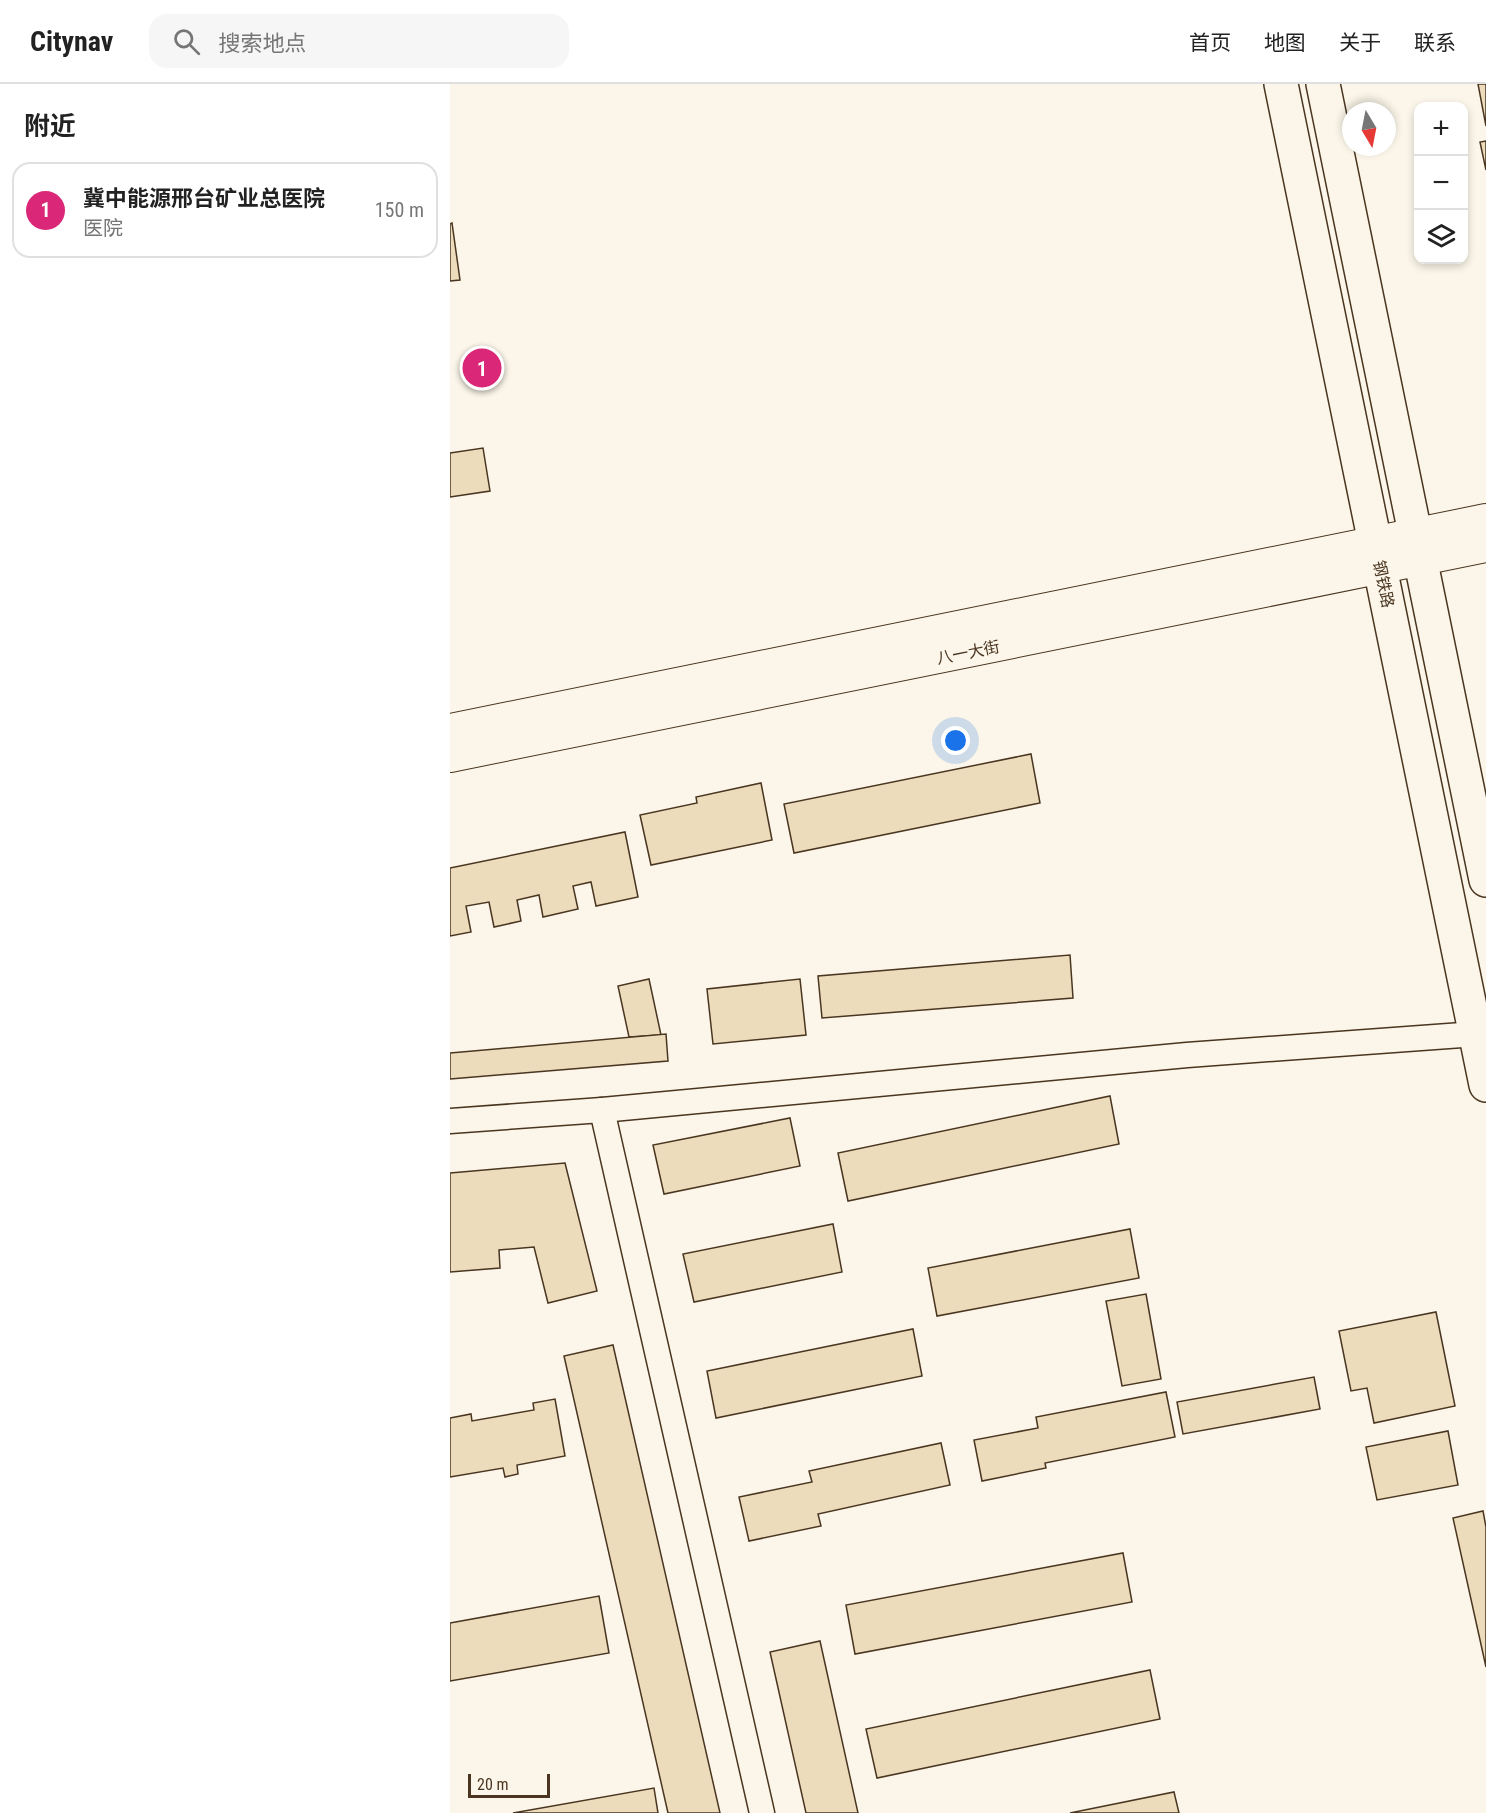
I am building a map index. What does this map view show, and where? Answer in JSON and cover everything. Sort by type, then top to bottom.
[{"type":"main road","name":"钢铁路","points":[[1281,84],[1486,1085]]},
{"type":"main road","points":[[1323,84],[1486,880]]},
{"type":"street","name":"八一大街","points":[[450,756],[1418,547],[1486,520]]},
{"type":"street","name":"八一大街","points":[[1418,547],[1486,546]]},
{"type":"street","name":"八一大街","points":[[450,730],[1378,556]]},
{"type":"street","points":[[450,1120],[602,1110],[1187,1056],[1476,1034]]},
{"type":"street","points":[[602,1110],[762,1813]]},
{"type":"building","points":[[1478,84],[1486,84],[1486,126]]},
{"type":"building","points":[[1486,141],[1486,170],[1480,142]]},
{"type":"building","points":[[452,223],[460,280],[450,281],[450,224]]},
{"type":"building","points":[[483,448],[490,491],[450,497],[450,453]]},
{"type":"building","points":[[1031,754],[1040,803],[794,853],[784,804]]},
{"type":"building","points":[[761,783],[772,840],[651,865],[640,815],[697,803],[696,797]]},
{"type":"building","points":[[625,832],[638,897],[596,906],[591,882],[573,886],[578,909],[543,917],[539,895],[517,900],[521,921],[494,927],[489,902],[466,906],[471,932],[450,936],[450,868]]},
{"type":"building","points":[[1070,955],[1073,998],[822,1018],[818,976]]},
{"type":"building","points":[[649,979],[661,1035],[629,1037],[618,986]]},
{"type":"building","points":[[800,979],[806,1035],[713,1044],[707,989]]},
{"type":"building","points":[[666,1034],[668,1061],[450,1079],[450,1053]]},
{"type":"building","points":[[1110,1096],[1119,1144],[848,1201],[838,1153]]},
{"type":"building","points":[[790,1118],[800,1166],[664,1194],[653,1145]]},
{"type":"building","points":[[565,1163],[597,1291],[548,1303],[534,1247],[499,1250],[500,1268],[450,1272],[450,1173]]},
{"type":"building","points":[[833,1224],[842,1272],[694,1302],[683,1254]]},
{"type":"building","points":[[1130,1229],[1139,1278],[937,1316],[928,1268]]},
{"type":"building","points":[[1146,1294],[1161,1379],[1122,1386],[1106,1301]]},
{"type":"building","points":[[1436,1312],[1455,1406],[1374,1423],[1367,1388],[1351,1391],[1339,1331]]},
{"type":"building","points":[[913,1329],[922,1376],[716,1418],[707,1371]]},
{"type":"building","points":[[613,1345],[720,1813],[668,1813],[564,1356]]},
{"type":"building","points":[[1314,1377],[1320,1409],[1183,1434],[1177,1402]]},
{"type":"building","points":[[1166,1392],[1175,1437],[1045,1463],[1046,1468],[982,1481],[974,1440],[1038,1428],[1036,1417]]},
{"type":"building","points":[[555,1399],[565,1456],[517,1465],[518,1474],[505,1477],[503,1468],[450,1477],[450,1418],[471,1414],[472,1421],[534,1410],[533,1403]]},
{"type":"building","points":[[1448,1431],[1458,1485],[1377,1500],[1366,1447]]},
{"type":"building","points":[[941,1443],[950,1485],[818,1514],[821,1526],[749,1541],[739,1497],[812,1482],[809,1471]]},
{"type":"building","points":[[1483,1511],[1486,1527],[1486,1667],[1453,1518]]},
{"type":"building","points":[[1123,1553],[1132,1602],[855,1654],[846,1605]]},
{"type":"building","points":[[599,1596],[609,1653],[450,1681],[450,1623]]},
{"type":"building","points":[[820,1641],[858,1813],[806,1813],[770,1652]]},
{"type":"building","points":[[1150,1670],[1160,1719],[877,1778],[866,1729]]},
{"type":"building","points":[[654,1788],[658,1813],[513,1813]]},
{"type":"building","points":[[1174,1792],[1179,1813],[1070,1813]]},
{"type":"place","name":"冀中能源邢台矿业总医院","points":[[482,368]]}]
